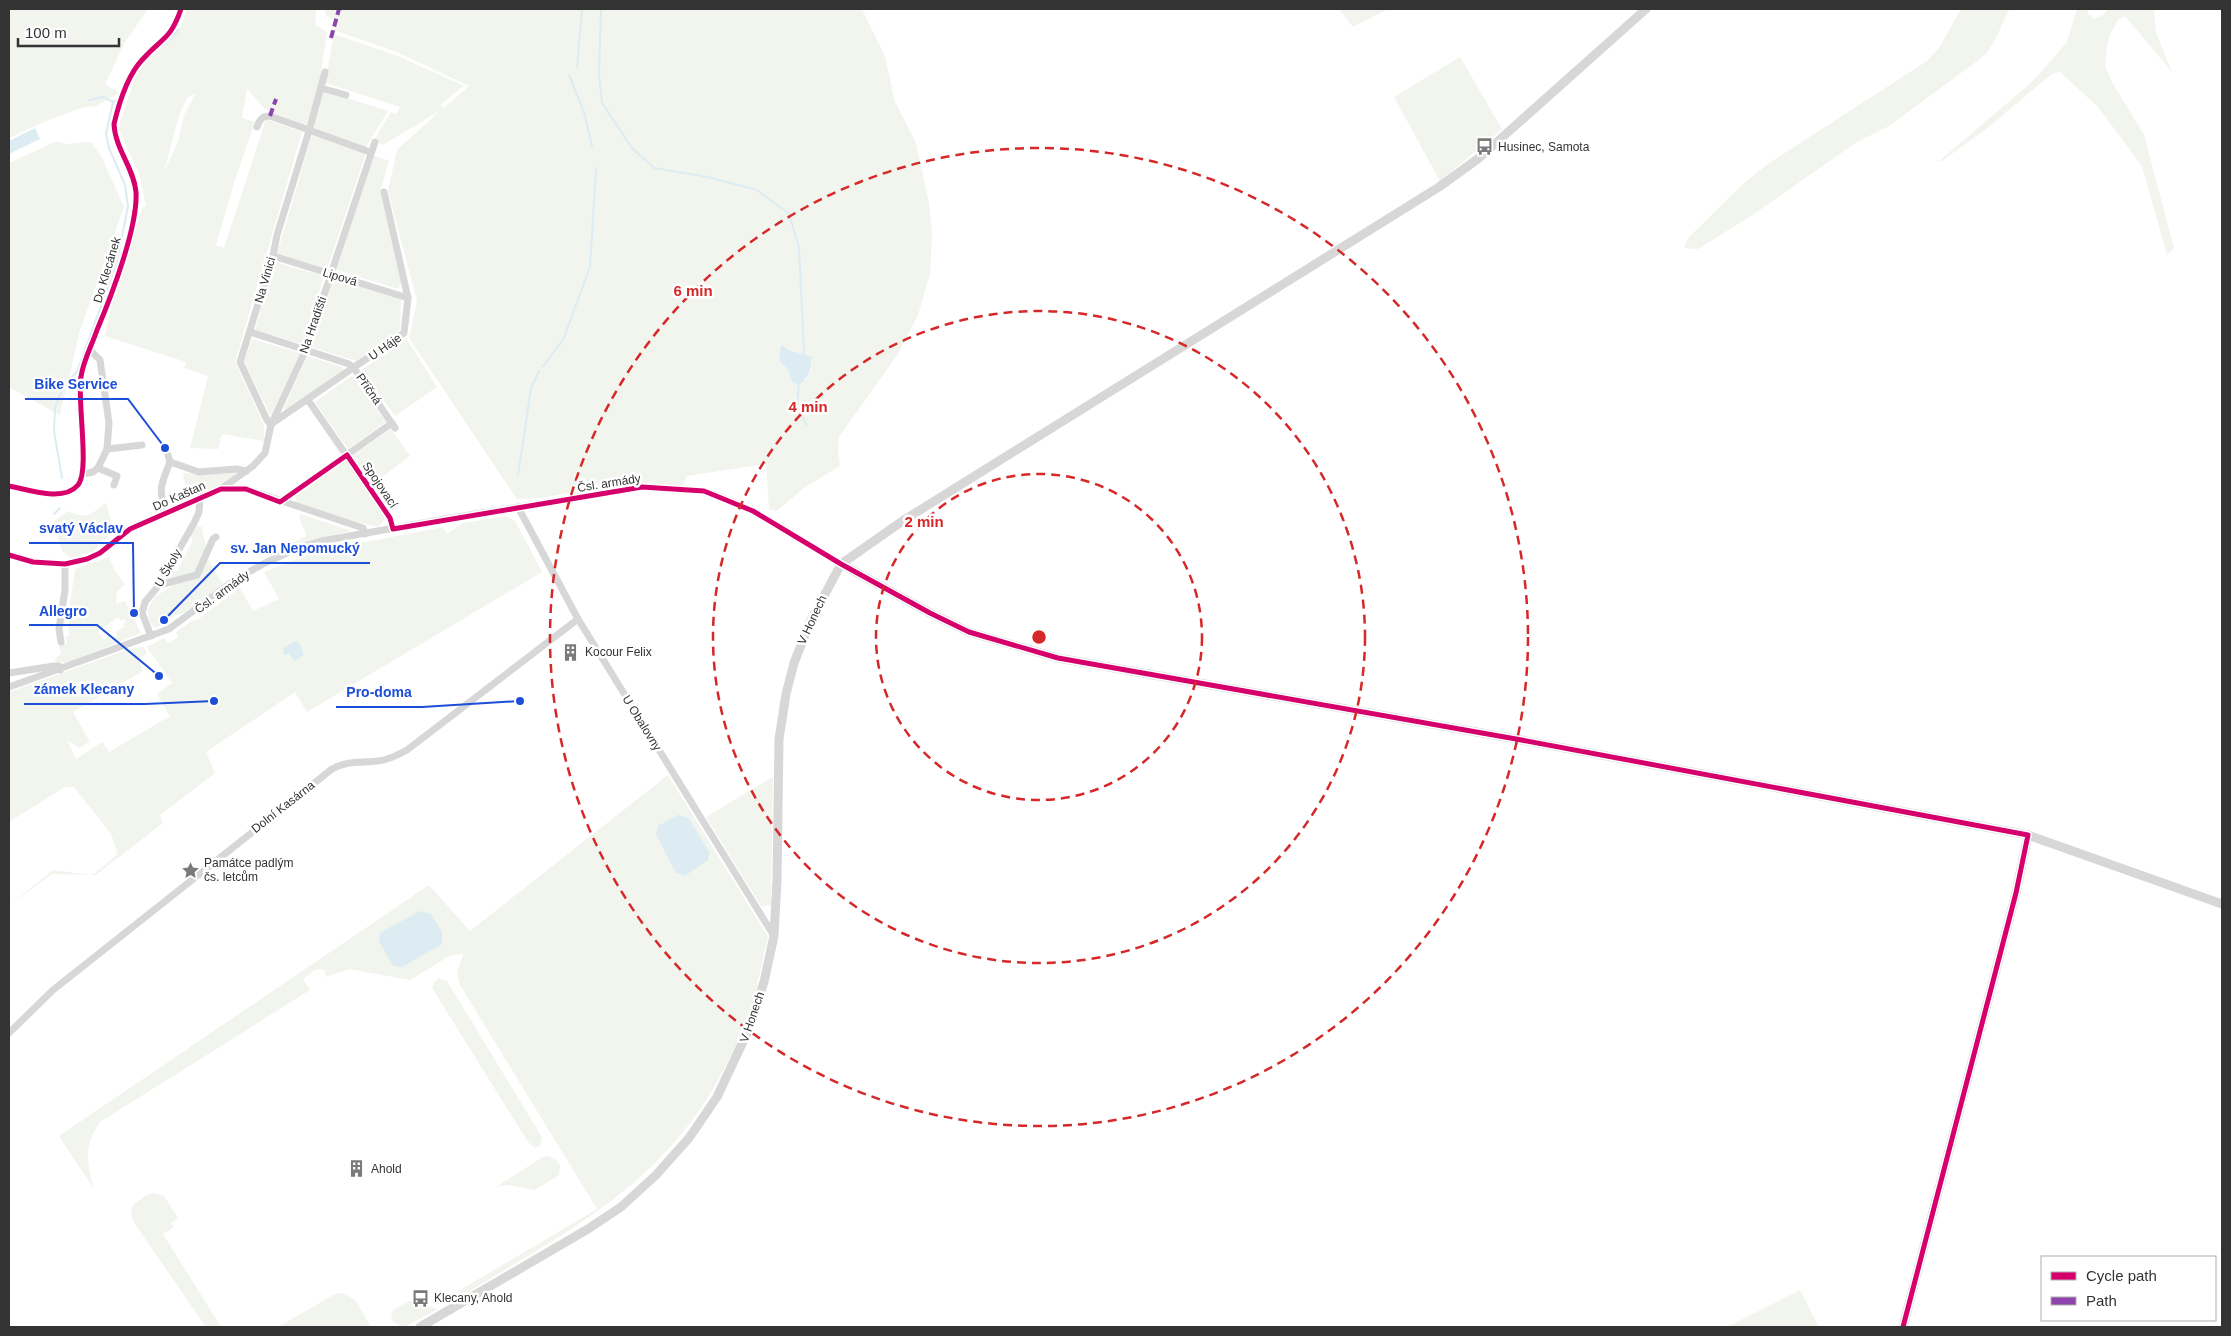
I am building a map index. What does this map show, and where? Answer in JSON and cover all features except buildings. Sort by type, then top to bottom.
[{"type":"street","name":"Do Klecánek","points":[[83,474],[79,388],[81,372],[112,291],[134,211],[136,191],[114,133],[116,118],[134,70],[142,59],[170,34],[181,9]]},
{"type":"street","points":[[1646,9],[1479,158],[1439,187],[921,510],[841,564],[930,613],[969,632],[1058,658],[1507,737],[2028,835],[2222,904]]},
{"type":"street","name":"Na Vinici","points":[[271,425],[240,362],[273,256],[277,235],[309,132],[325,72]]},
{"type":"street","points":[[321,88],[346,95]]},
{"type":"street","points":[[258,127],[260,119],[264,116],[270,116],[309,132],[370,152]]},
{"type":"street","name":"Na Hradišti","points":[[221,489],[246,471],[265,453],[271,425],[306,349],[370,152],[375,142]]},
{"type":"street","name":"U Háje","points":[[271,425],[404,333],[408,298],[384,192]]},
{"type":"street","name":"Lipová","points":[[273,256],[408,298]]},
{"type":"street","name":"Příčná","points":[[250,332],[306,349],[349,364],[354,368],[394,425],[347,455]]},
{"type":"street","points":[[9,486],[55,494],[63,493],[78,486],[83,474],[93,472],[98,468],[107,449],[109,423],[100,360],[90,350]]},
{"type":"street","name":"Spojovací","points":[[308,400],[390,518],[393,529]]},
{"type":"street","points":[[107,449],[142,445]]},
{"type":"street","points":[[280,502],[347,455]]},
{"type":"street","points":[[168,512],[160,493],[162,478],[169,459],[199,472],[236,469],[246,471]]},
{"type":"street","points":[[98,468],[117,476],[114,484]]},
{"type":"street","name":"Čsl. armády","points":[[9,687],[169,629],[236,579],[298,548],[321,541],[642,487],[704,491],[753,511],[841,564]]},
{"type":"street","name":"Do Kaštan","points":[[65,564],[95,556],[130,529],[221,489],[246,489],[280,502],[363,528],[365,534]]},
{"type":"street","name":"U Školy","points":[[151,636],[142,612],[145,602],[159,585],[198,512],[200,498]]},
{"type":"street","name":"U Obalovny","points":[[518,507],[578,619],[774,936]]},
{"type":"street","points":[[159,585],[196,575],[213,539],[216,537]]},
{"type":"street","points":[[11,558],[33,562],[65,564],[65,590],[58,629],[61,642]]},
{"type":"street","name":"V Honech","points":[[420,1327],[588,1229],[621,1207],[656,1175],[689,1138],[717,1097],[734,1065],[748,1032],[764,982],[774,936],[777,880],[778,753],[783,709],[790,678],[802,641],[841,564]]},
{"type":"street","name":"Dolní Kasárna","points":[[9,1034],[53,990],[104,948],[332,769],[342,763],[378,761],[407,750],[578,619]]},
{"type":"street","points":[[9,672],[54,666],[59,666],[60,670]]},
{"type":"street","points":[[1903,1327],[2016,894],[2028,835]]},
{"type":"shaded area","points":[[9,9],[148,9],[125,42],[105,84],[119,93],[96,106],[84,107],[9,138]]},
{"type":"shaded area","points":[[187,9],[316,9],[315,25],[327,32],[318,90],[306,126],[265,109],[247,89],[242,118],[255,122],[233,186],[216,245],[224,248],[266,119],[302,132],[235,362],[264,425],[264,441],[222,434],[218,449],[190,448],[208,376],[184,368],[186,362],[105,336],[117,281],[143,207],[146,206],[139,174],[118,128],[136,75],[180,28]],"holes":[[[196,93],[184,115],[178,142],[164,172],[179,115],[187,98]]]},
{"type":"shaded area","points":[[325,9],[862,9],[885,56],[895,102],[916,143],[929,203],[932,235],[930,274],[918,315],[898,354],[839,437],[840,466],[804,488],[777,511],[769,509],[766,464],[687,476],[683,486],[633,482],[540,498],[517,499],[409,338],[417,301],[388,191],[397,150],[441,110],[383,145],[374,140],[391,112],[396,114],[400,107],[325,83],[334,34],[398,56],[464,86],[440,105],[444,108],[469,86],[399,53],[334,30],[336,21],[326,15]],"holes":[[[784,346],[786,349],[812,357],[811,371],[806,380],[793,383],[788,370],[779,360]]]},
{"type":"shaded area","points":[[1339,9],[1388,9],[1353,27]]},
{"type":"shaded area","points":[[1961,9],[2010,9],[1992,45],[1984,56],[1889,126],[1857,142],[1754,214],[1698,249],[1684,248],[1689,237],[1745,182],[1768,164],[1927,61],[1939,48]]},
{"type":"shaded area","points":[[2077,9],[2087,9],[2088,14],[2094,19],[2102,16],[2108,9],[2154,9],[2156,33],[2172,72],[2125,16],[2118,20],[2110,35],[2105,66],[2112,82],[2144,135],[2174,248],[2167,255],[2142,166],[2098,107],[2060,72],[2048,77],[1990,126],[1942,161],[1939,161],[2032,82],[2067,42]]},
{"type":"shaded area","points":[[1460,57],[1502,129],[1440,181],[1394,97]]},
{"type":"shaded area","points":[[325,91],[388,111],[366,147],[319,132],[313,125],[322,93]]},
{"type":"shaded area","points":[[35,128],[40,139],[9,154],[9,141]]},
{"type":"shaded area","points":[[312,135],[366,153],[327,269],[277,254]]},
{"type":"shaded area","points":[[57,141],[65,144],[91,142],[102,158],[124,207],[80,330],[60,415],[10,388],[9,375],[9,163]]},
{"type":"shaded area","points":[[372,155],[389,161],[380,192],[401,283],[398,289],[337,270],[361,188],[368,189],[362,187]]},
{"type":"shaded area","points":[[274,262],[324,276],[302,344],[255,330]]},
{"type":"shaded area","points":[[333,278],[401,299],[400,330],[356,361],[311,347]]},
{"type":"shaded area","points":[[406,338],[437,387],[395,416],[362,370]]},
{"type":"shaded area","points":[[252,339],[300,353],[270,415],[244,361]]},
{"type":"shaded area","points":[[781,346],[812,357],[809,373],[798,385],[795,382],[793,384],[788,370],[779,360]]},
{"type":"shaded area","points":[[307,356],[343,367],[343,371],[285,410],[284,408]]},
{"type":"shaded area","points":[[353,375],[386,422],[348,449],[315,402]]},
{"type":"shaded area","points":[[391,429],[410,456],[379,479],[372,469],[367,472],[374,482],[372,483],[352,456]]},
{"type":"shaded area","points":[[346,460],[386,518],[378,527],[339,518],[296,502],[295,496]]},
{"type":"shaded area","points":[[235,472],[235,475],[220,486],[188,499],[183,473],[205,475]]},
{"type":"shaded area","points":[[106,503],[111,520],[108,537],[99,543],[94,551],[71,558],[62,551],[53,522],[68,511],[84,516],[96,511]]},
{"type":"shaded area","points":[[300,514],[352,531],[317,538],[284,550],[283,548],[307,536],[299,518]]},
{"type":"shaded area","points":[[507,516],[515,521],[542,572],[307,712],[295,692],[206,752],[215,773],[160,815],[163,823],[96,875],[90,875],[118,854],[111,834],[74,787],[65,787],[9,822],[9,692],[129,649],[144,647],[147,654],[138,659],[143,671],[73,712],[90,742],[79,748],[67,740],[76,759],[102,742],[109,752],[170,716],[157,694],[172,683],[147,647],[164,638],[168,643],[178,637],[176,632],[192,621],[197,620],[240,588],[253,611],[279,599],[264,572],[315,552],[443,527],[447,534],[463,523]]},
{"type":"shaded area","points":[[197,526],[202,527],[208,559],[224,586],[183,613],[176,615],[155,628],[150,622],[147,610],[155,597],[173,585],[167,577],[170,572],[177,571],[193,539],[190,535]]},
{"type":"shaded area","points":[[109,557],[115,571],[125,584],[117,592],[116,604],[125,601],[141,633],[72,661],[56,663],[55,659],[61,654],[59,645],[67,643],[66,636],[69,636],[68,618],[75,569]],"holes":[[[118,617],[121,621],[124,619],[126,622],[123,624],[125,626],[115,633],[118,636],[112,640],[109,636],[104,640],[98,632]]]},
{"type":"shaded area","points":[[296,641],[299,643],[304,655],[294,661],[289,654],[284,655],[283,648]]},
{"type":"shaded area","points":[[668,775],[768,937],[753,1001],[743,1032],[705,1101],[678,1138],[649,1169],[616,1197],[581,1222],[465,1294],[447,1303],[440,1302],[597,1209],[460,985],[457,973],[463,954],[451,955],[410,980],[349,969],[326,977],[325,971],[322,969],[315,970],[303,979],[310,990],[100,1122],[91,1139],[88,1154],[94,1189],[59,1136],[429,885],[470,931]],"holes":[[[683,815],[688,817],[710,853],[710,857],[685,876],[680,875]]]},
{"type":"shaded area","points":[[773,777],[771,905],[761,906],[706,817]]},
{"type":"shaded area","points":[[678,815],[688,817],[710,853],[708,860],[685,876],[676,873],[656,834],[658,826]]},
{"type":"shaded area","points":[[53,870],[89,875],[52,874],[9,906]]},
{"type":"shaded area","points":[[420,911],[431,914],[442,932],[442,944],[402,967],[393,966],[379,941],[380,933]]},
{"type":"shaded area","points":[[439,978],[447,981],[542,1137],[540,1146],[535,1148],[528,1142],[432,988],[434,982]]},
{"type":"shaded area","points":[[548,1156],[556,1160],[560,1165],[559,1175],[535,1190],[508,1185],[496,1187],[543,1157]]},
{"type":"shaded area","points":[[153,1193],[164,1196],[178,1218],[171,1223],[174,1227],[163,1234],[221,1327],[206,1327],[133,1221],[131,1214],[132,1206],[145,1196]]},
{"type":"shaded area","points":[[1800,1290],[1819,1327],[1727,1327]]},
{"type":"shaded area","points":[[343,1293],[355,1300],[371,1327],[278,1327],[335,1294]]},
{"type":"shaded area","points":[[409,1301],[438,1309],[404,1327],[393,1322],[391,1315],[393,1310]]},
{"type":"waterway","points":[[577,67],[582,9]]},
{"type":"waterway","points":[[601,9],[599,74],[602,103],[632,148],[654,168],[708,177],[757,190],[789,214],[799,248],[804,353]]},
{"type":"waterway","points":[[170,40],[179,29]]},
{"type":"waterway","points":[[569,75],[584,112],[592,146]]},
{"type":"waterway","points":[[89,100],[103,97],[113,102],[118,100]]},
{"type":"waterway","points":[[62,478],[54,431],[55,408],[63,387],[77,372],[117,262],[128,206],[125,185],[109,148],[106,134],[113,102]]},
{"type":"waterway","points":[[543,366],[563,340],[590,267],[596,168]]},
{"type":"waterway","points":[[518,475],[531,388],[539,371]]},
{"type":"waterway","points":[[799,382],[797,407],[807,425]]},
{"type":"waterway","points":[[54,514],[60,508]]},
{"type":"marked path","points":[[331,38],[339,9]]},
{"type":"marked path","points":[[270,116],[276,99]]},
{"type":"cycle path","points":[[9,486],[35,492],[63,493],[78,485],[81,477],[83,466],[80,388],[82,371],[122,262],[133,224],[135,207],[135,183],[118,142],[114,124],[121,99],[132,74],[142,60],[169,33],[181,9]]},
{"type":"cycle path","points":[[9,555],[33,562],[65,564],[87,559],[100,553],[130,529],[221,489],[246,489],[280,502],[347,455],[390,518],[393,529],[642,487],[704,491],[753,511],[841,564],[930,613],[969,632],[1058,658],[1516,739],[2028,835],[2016,893],[1903,1327]]},
{"type":"place","name":"Husinec, Samota","points":[[1484,147]]},
{"type":"place","name":"Bike Service","points":[[165,448]]},
{"type":"place","name":"svatý Václav","points":[[134,613]]},
{"type":"place","name":"sv. Jan Nepomucký","points":[[164,620]]},
{"type":"place","name":"Kocour Felix","points":[[571,652]]},
{"type":"place","name":"Allegro","points":[[159,676]]},
{"type":"place","name":"zámek Klecany","points":[[214,701]]},
{"type":"place","name":"Pro-doma","points":[[520,701]]},
{"type":"place","name":"Památce padlým čs. letcům","points":[[190,870]]},
{"type":"place","name":"Ahold","points":[[357,1169]]},
{"type":"place","name":"Klecany, Ahold","points":[[420,1298]]}]
